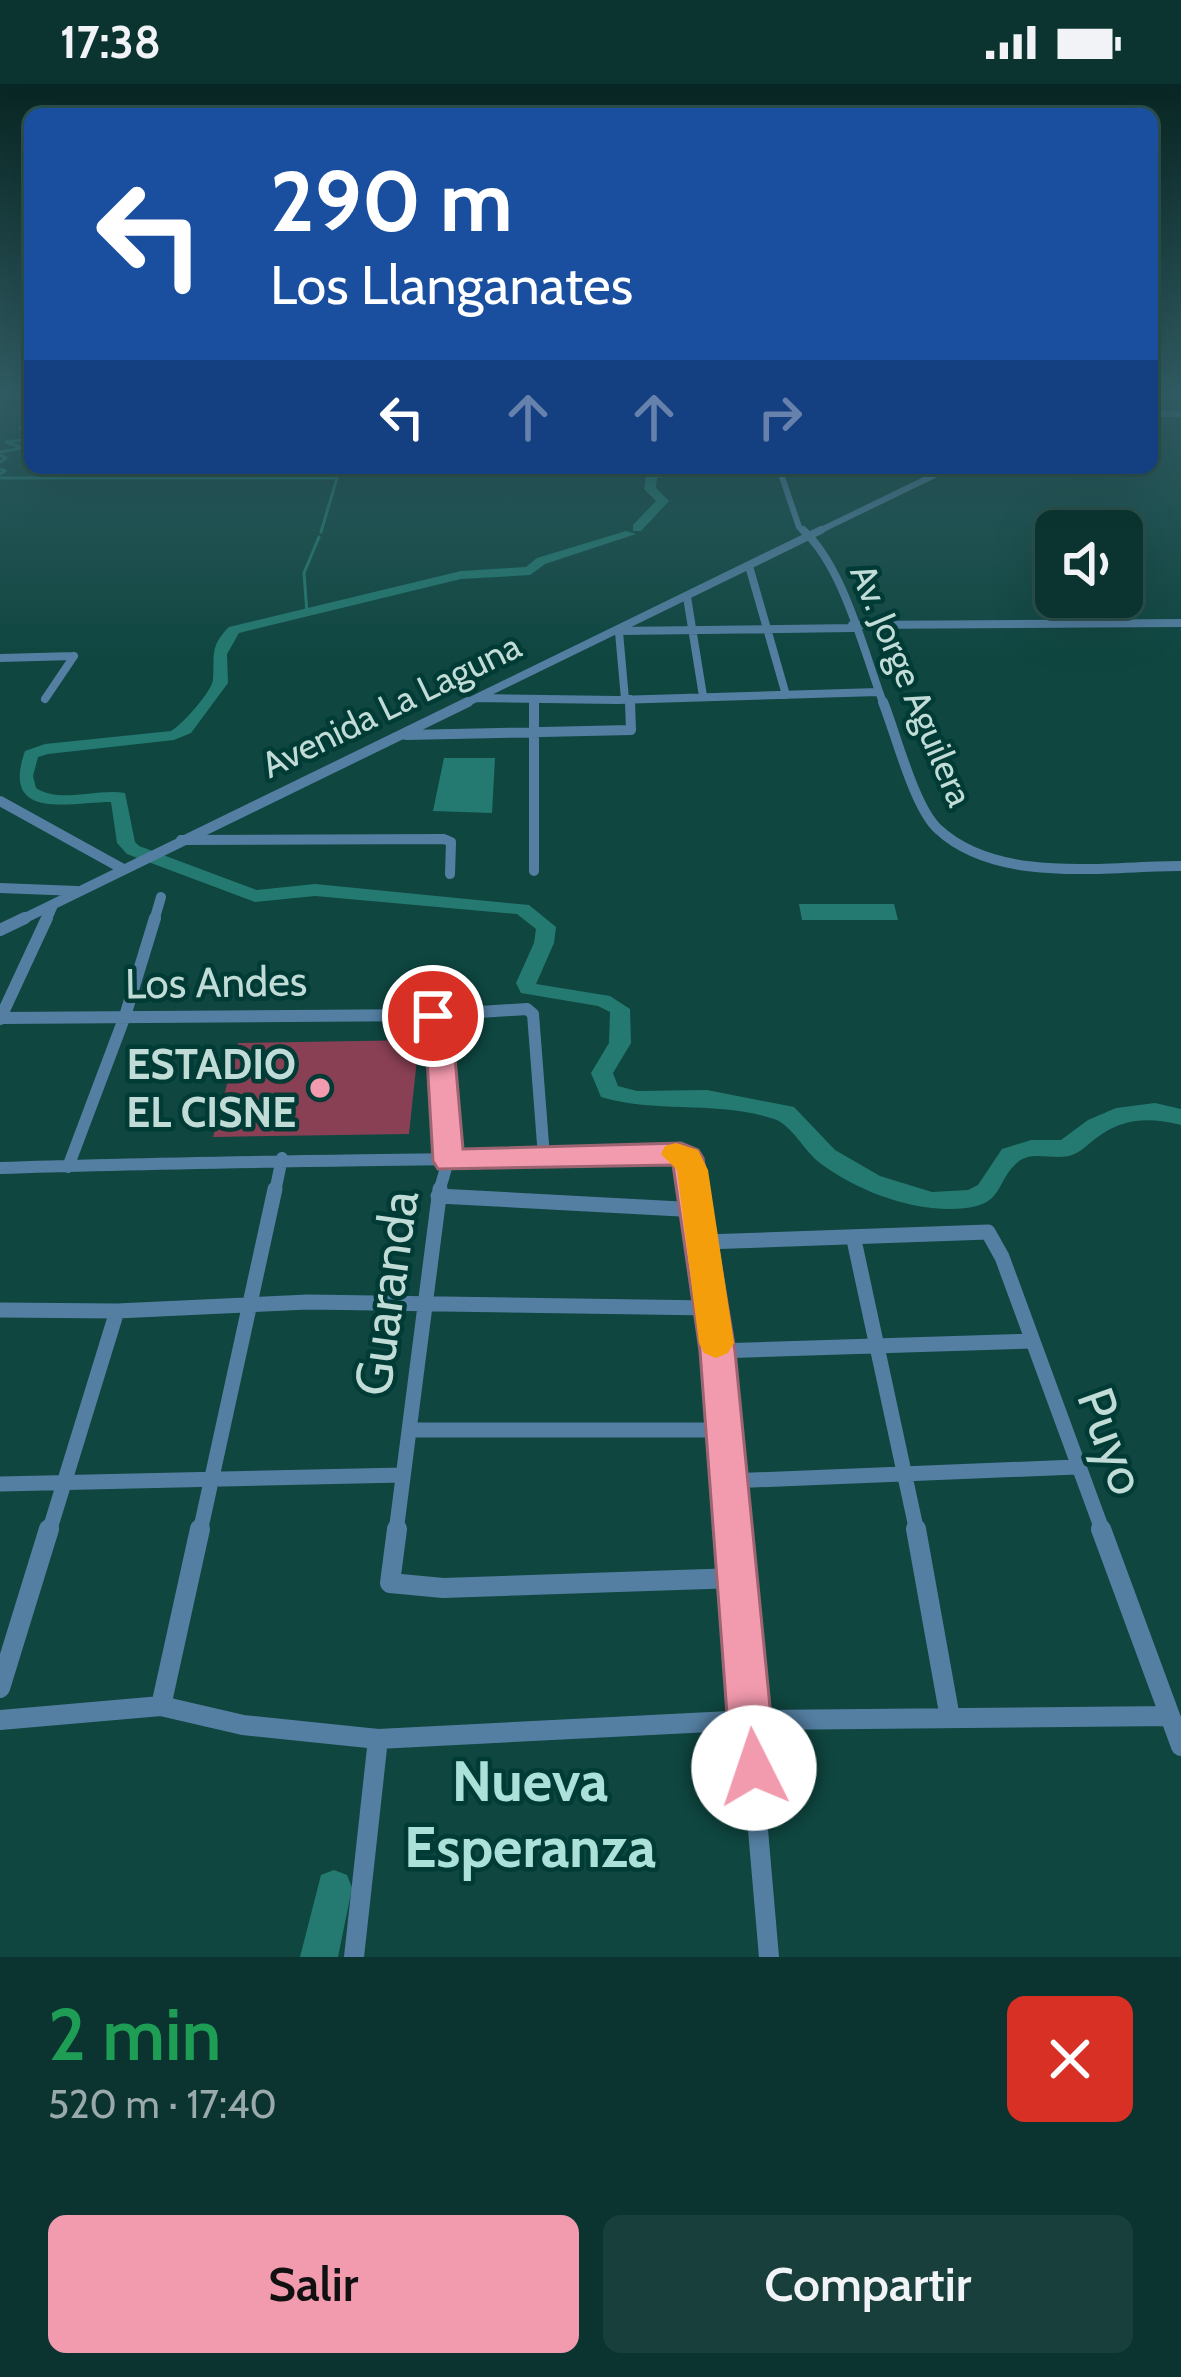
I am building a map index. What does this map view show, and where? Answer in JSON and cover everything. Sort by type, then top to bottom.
[{"type":"street","name":"Av. Jorge Aguilera","points":[[783,482],[799,527],[833,571],[925,811],[936,828],[999,861],[1053,869],[1181,866]]},
{"type":"street","name":"Avenida La Laguna","points":[[0,930],[920,482]]},
{"type":"street","points":[[748,566],[786,695]]},
{"type":"street","points":[[687,597],[704,696]]},
{"type":"street","points":[[398,735],[631,730],[617,632],[1181,623]]},
{"type":"street","points":[[0,658],[74,656],[45,699]]},
{"type":"street","points":[[476,698],[534,701],[878,692]]},
{"type":"street","points":[[534,701],[534,871]]},
{"type":"street","points":[[0,816],[1,802],[129,866]]},
{"type":"street","points":[[180,840],[444,839],[451,842],[450,874]]},
{"type":"street","points":[[0,889],[79,891]]},
{"type":"street","points":[[68,1167],[125,1016],[161,897]]},
{"type":"street","points":[[0,1018],[54,904]]},
{"type":"street","name":"Los Andes","points":[[0,1018],[433,1016],[522,1008],[532,1012],[544,1157]]},
{"type":"street","name":"Guaranda","points":[[433,1016],[439,1023],[448,1161],[438,1196],[390,1582],[443,1588],[737,1578]]},
{"type":"street","points":[[0,1168],[282,1158],[448,1161],[681,1154],[688,1158],[717,1351],[769,1957]]},
{"type":"street","points":[[161,1706],[282,1158]]},
{"type":"street","points":[[438,1196],[699,1210]]},
{"type":"street","name":"Puyo","points":[[854,1240],[988,1232],[1002,1257],[1181,1746]]},
{"type":"street","points":[[704,1242],[854,1240],[906,1472],[950,1718]]},
{"type":"street","points":[[0,1310],[711,1308]]},
{"type":"street","points":[[0,1688],[117,1311]]},
{"type":"street","points":[[717,1351],[1031,1341]]},
{"type":"street","points":[[410,1430],[725,1430]]},
{"type":"street","points":[[729,1481],[1076,1467]]},
{"type":"street","points":[[0,1484],[403,1475]]},
{"type":"street","points":[[0,1720],[161,1706],[243,1725],[378,1739],[750,1720],[1170,1716]]},
{"type":"street","points":[[354,1957],[378,1739]]},
{"type":"shaded area","points":[[444,758],[495,758],[492,813],[433,811]]},
{"type":"shaded area","points":[[799,904],[894,904],[898,920],[802,920]]},
{"type":"shaded area","name":"ESTADIO EL CISNE","points":[[419,1040],[409,1134],[213,1137],[238,1043]]},
{"type":"waterway","points":[[321,532],[336,482]]},
{"type":"waterway","points":[[637,528],[663,501],[650,489],[651,482]]},
{"type":"waterway","points":[[630,534],[541,561],[530,571],[461,575],[234,630],[220,654],[221,683],[185,730],[31,754],[25,776],[28,790],[53,800],[119,797],[126,843],[133,850],[255,896],[315,890],[522,909],[546,927],[528,988],[603,1000],[620,1009],[620,1043],[602,1073],[609,1092],[637,1099],[707,1098],[786,1113],[827,1156],[872,1182],[932,1201],[971,1199],[987,1191],[1010,1155],[1031,1148],[1066,1148],[1096,1126],[1124,1114],[1155,1111],[1181,1117]]},
{"type":"waterway","points":[[307,614],[304,573],[319,537]]},
{"type":"waterway","points":[[319,1957],[334,1888]]},
{"type":"slow traffic","points":[[676,1154],[688,1158],[692,1170],[716,1343]]},
{"type":"place","name":"ESTADIO EL CISNE","points":[[320,1088]]},
{"type":"district","name":"Nueva Esperanza","points":[[530,1813]]},
{"type":"route","points":[[433,1016],[439,1023],[448,1161],[681,1154],[688,1158],[717,1351],[754,1768]]}]
